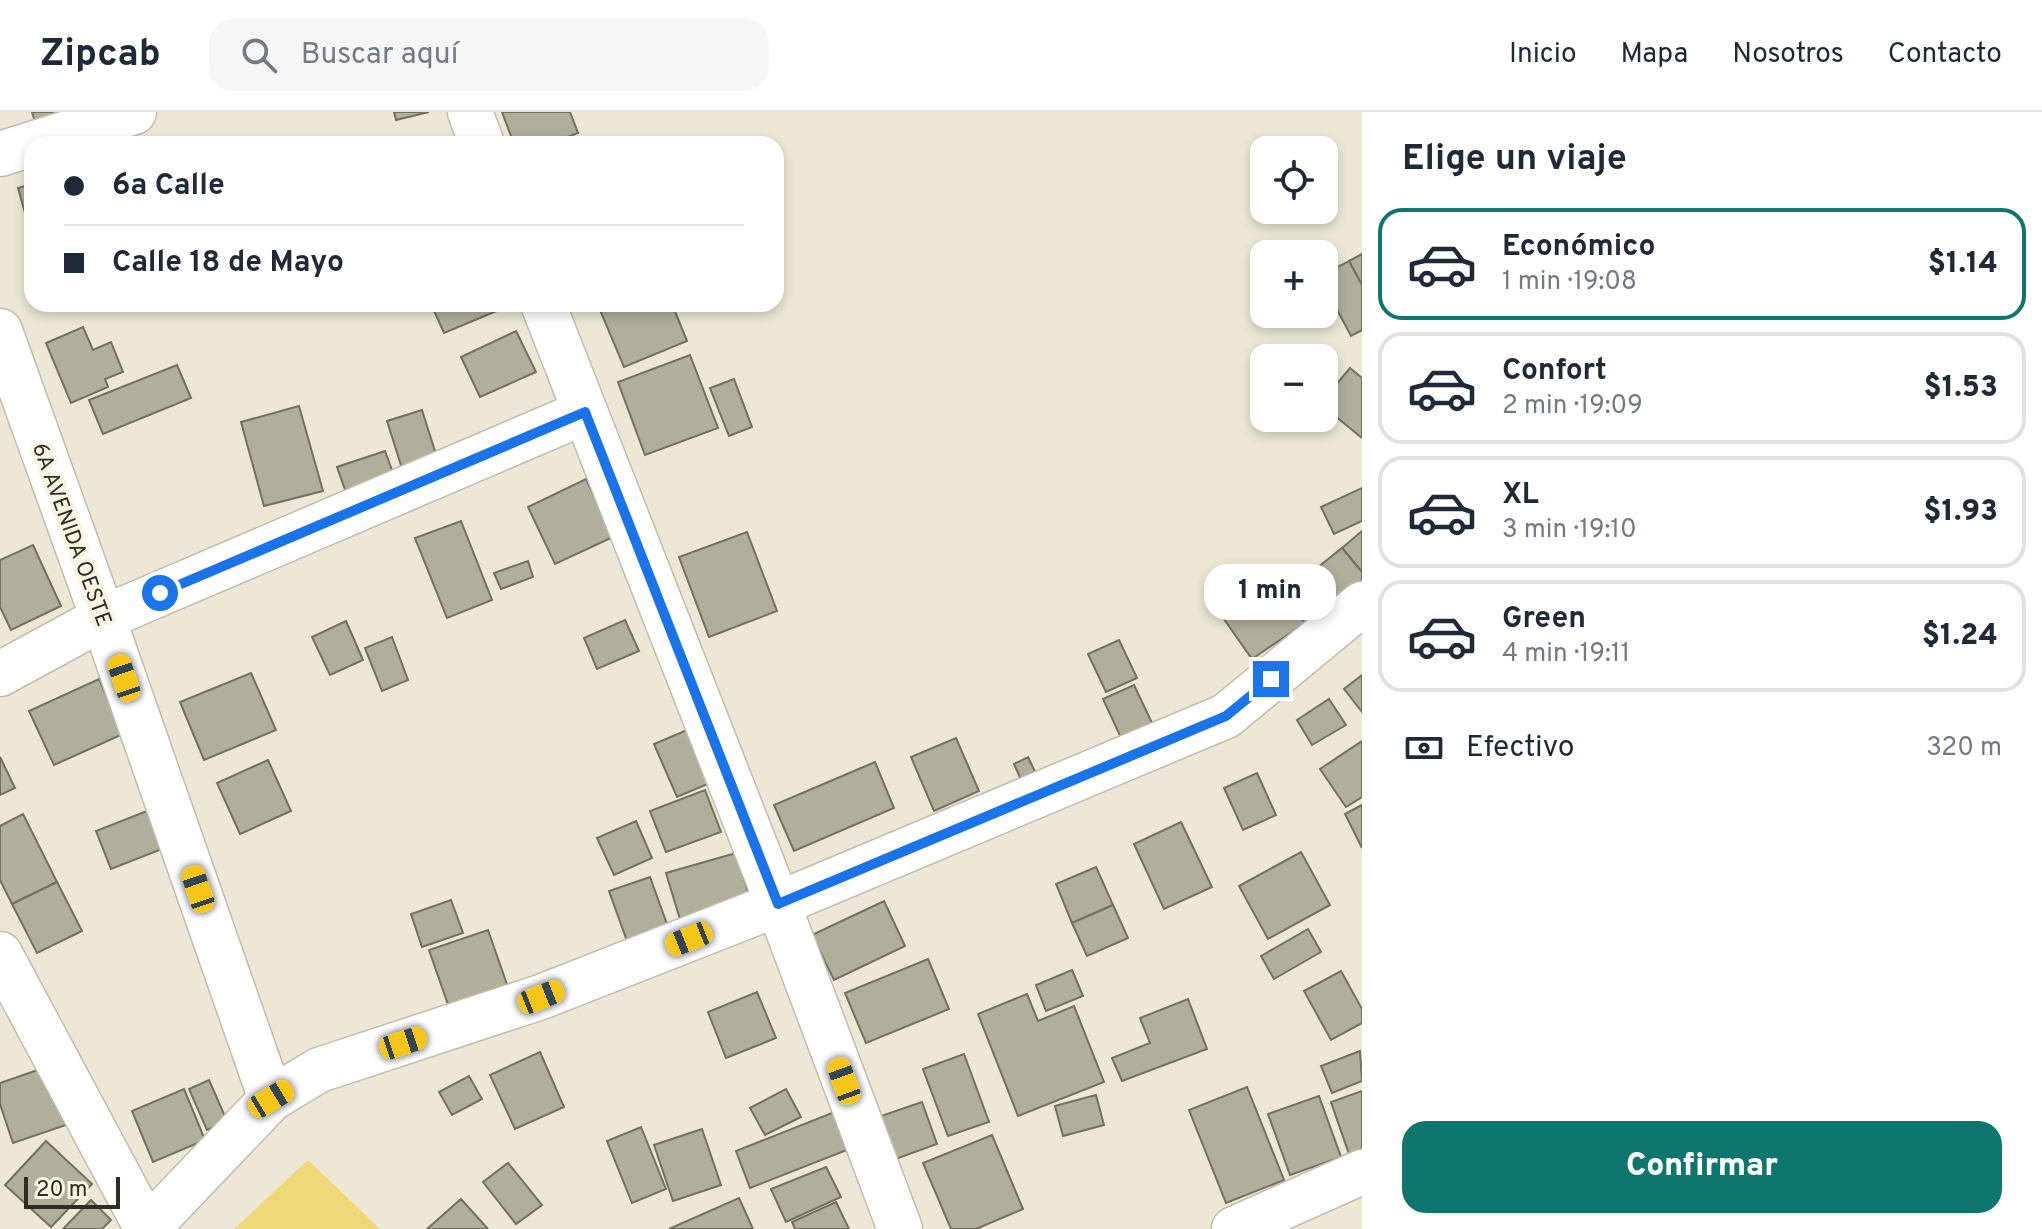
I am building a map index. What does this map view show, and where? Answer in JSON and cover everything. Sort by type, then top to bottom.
[{"type":"street","points":[[57,136],[134,112]]},
{"type":"street","points":[[470,112],[479,136]]},
{"type":"street","points":[[0,154],[24,146]]},
{"type":"street","points":[[546,312],[778,904],[900,1229]]},
{"type":"street","name":"6A AVENIDA OESTE","points":[[0,331],[271,1099]]},
{"type":"street","points":[[0,674],[103,618],[585,412]]},
{"type":"street","points":[[0,954],[147,1229],[271,1099],[319,1070],[541,997],[778,904],[1226,716],[1362,604]]},
{"type":"street","points":[[1234,1229],[1362,1172]]},
{"type":"shaded area","points":[[308,1160],[380,1229],[234,1229]]},
{"type":"building","points":[[32,112],[86,112],[37,128]]},
{"type":"building","points":[[394,112],[429,112],[396,120]]},
{"type":"building","points":[[502,112],[570,112],[578,133],[570,136],[511,136]]},
{"type":"building","points":[[24,186],[24,209],[18,188]]},
{"type":"building","points":[[1362,254],[1362,285],[1349,261]]},
{"type":"building","points":[[1349,261],[1362,285],[1362,330],[1351,336],[1338,311],[1338,267]]},
{"type":"building","points":[[435,312],[494,312],[444,333]]},
{"type":"building","points":[[601,312],[675,312],[687,341],[624,367]]},
{"type":"building","points":[[83,327],[93,350],[111,342],[123,372],[105,379],[108,387],[71,403],[46,343]]},
{"type":"building","points":[[516,331],[536,372],[480,397],[461,357]]},
{"type":"building","points":[[690,355],[718,428],[645,455],[618,382]]},
{"type":"building","points":[[177,365],[191,398],[103,434],[89,400]]},
{"type":"building","points":[[1350,368],[1362,378],[1362,438],[1338,418],[1338,382]]},
{"type":"building","points":[[734,379],[752,427],[729,436],[710,388]]},
{"type":"building","points":[[299,406],[323,491],[264,506],[241,422]]},
{"type":"building","points":[[422,410],[440,467],[405,478],[387,421]]},
{"type":"building","points":[[385,451],[397,484],[349,501],[337,467]]},
{"type":"building","points":[[586,479],[613,537],[555,564],[528,507]]},
{"type":"building","points":[[1362,488],[1362,521],[1334,534],[1321,507]]},
{"type":"building","points":[[461,521],[492,600],[447,618],[415,538]]},
{"type":"building","points":[[1362,531],[1362,572],[1342,548]]},
{"type":"building","points":[[747,532],[777,611],[709,637],[679,557]]},
{"type":"building","points":[[33,545],[61,606],[11,630],[0,607],[0,560]]},
{"type":"building","points":[[1342,548],[1362,572],[1362,600],[1342,617],[1307,576]]},
{"type":"building","points":[[528,561],[533,577],[501,589],[494,573]]},
{"type":"building","points":[[1272,576],[1305,623],[1252,659],[1219,612]]},
{"type":"building","points":[[625,620],[639,651],[597,669],[584,638]]},
{"type":"building","points":[[346,621],[363,660],[330,675],[312,637]]},
{"type":"building","points":[[392,637],[408,680],[382,691],[365,648]]},
{"type":"building","points":[[1119,640],[1137,678],[1106,692],[1088,654]]},
{"type":"building","points":[[251,673],[276,730],[204,760],[180,702]]},
{"type":"building","points":[[1362,675],[1362,712],[1344,689]]},
{"type":"building","points":[[99,679],[123,734],[54,765],[29,711]]},
{"type":"building","points":[[1134,685],[1153,725],[1122,740],[1103,699]]},
{"type":"building","points":[[1329,699],[1346,725],[1312,745],[1297,720]]},
{"type":"building","points":[[687,730],[710,783],[677,797],[654,744]]},
{"type":"building","points":[[956,738],[979,791],[934,811],[911,757]]},
{"type":"building","points":[[1362,741],[1362,797],[1346,807],[1320,769]]},
{"type":"building","points":[[0,757],[15,788],[0,795]]},
{"type":"building","points":[[1028,757],[1041,784],[1026,791],[1014,764]]},
{"type":"building","points":[[268,760],[291,811],[240,834],[217,783]]},
{"type":"building","points":[[875,762],[894,808],[794,851],[774,805]]},
{"type":"building","points":[[1257,773],[1276,815],[1243,830],[1224,788]]},
{"type":"building","points":[[705,790],[721,832],[666,852],[650,811]]},
{"type":"building","points":[[1362,805],[1362,848],[1345,814]]},
{"type":"building","points":[[152,809],[167,847],[111,869],[96,831]]},
{"type":"building","points":[[23,814],[57,882],[12,904],[0,880],[0,826]]},
{"type":"building","points":[[636,821],[652,858],[614,875],[597,838]]},
{"type":"building","points":[[1181,822],[1212,887],[1164,909],[1134,844]]},
{"type":"building","points":[[1301,852],[1330,905],[1268,939],[1239,886]]},
{"type":"building","points":[[736,853],[752,905],[682,926],[666,873]]},
{"type":"building","points":[[1096,867],[1113,905],[1072,923],[1056,884]]},
{"type":"building","points":[[650,877],[672,938],[631,952],[609,891]]},
{"type":"building","points":[[57,882],[82,931],[37,953],[12,904]]},
{"type":"building","points":[[451,900],[463,933],[422,947],[411,914]]},
{"type":"building","points":[[884,901],[905,946],[834,980],[812,935]]},
{"type":"building","points":[[1113,905],[1128,938],[1087,956],[1072,923]]},
{"type":"building","points":[[1308,929],[1321,952],[1274,979],[1261,956]]},
{"type":"building","points":[[488,930],[510,993],[451,1013],[429,950]]},
{"type":"building","points":[[928,959],[949,1009],[866,1043],[845,993]]},
{"type":"building","points":[[1072,970],[1083,996],[1046,1011],[1036,985]]},
{"type":"building","points":[[1341,971],[1362,1009],[1362,1023],[1331,1040],[1304,991]]},
{"type":"building","points":[[757,992],[776,1038],[726,1058],[708,1012]]},
{"type":"building","points":[[1027,994],[1038,1021],[1074,1006],[1104,1082],[1018,1116],[978,1014]]},
{"type":"building","points":[[1188,999],[1207,1049],[1122,1081],[1112,1058],[1150,1043],[1140,1018]]},
{"type":"building","points":[[1360,1051],[1362,1081],[1332,1093],[1321,1066]]},
{"type":"building","points":[[540,1052],[564,1107],[515,1129],[490,1075]]},
{"type":"building","points":[[964,1054],[989,1122],[948,1136],[923,1069]]},
{"type":"building","points":[[49,1066],[69,1124],[13,1143],[0,1104],[0,1083]]},
{"type":"building","points":[[469,1076],[482,1099],[452,1115],[439,1092]]},
{"type":"building","points":[[209,1080],[227,1121],[207,1130],[189,1089]]},
{"type":"building","points":[[1247,1087],[1284,1180],[1226,1203],[1189,1110]]},
{"type":"building","points":[[184,1089],[205,1140],[153,1162],[132,1111]]},
{"type":"building","points":[[786,1089],[801,1117],[765,1135],[750,1108]]},
{"type":"building","points":[[1362,1091],[1362,1150],[1349,1154],[1331,1102]]},
{"type":"building","points":[[1096,1095],[1104,1125],[1063,1136],[1055,1106]]},
{"type":"building","points":[[1319,1096],[1341,1157],[1290,1175],[1268,1114]]},
{"type":"building","points":[[922,1102],[937,1144],[893,1160],[878,1117]]},
{"type":"building","points":[[837,1111],[852,1148],[750,1188],[736,1151]]},
{"type":"building","points":[[641,1127],[666,1189],[632,1203],[607,1141]]},
{"type":"building","points":[[702,1129],[721,1185],[673,1201],[654,1145]]},
{"type":"building","points":[[992,1135],[1023,1209],[976,1229],[951,1229],[923,1163]]},
{"type":"building","points":[[46,1141],[92,1184],[51,1227],[5,1185]]},
{"type":"building","points":[[508,1163],[542,1205],[516,1224],[483,1182]]},
{"type":"building","points":[[826,1167],[841,1197],[786,1222],[771,1189]]},
{"type":"building","points":[[739,1198],[753,1229],[669,1229]]},
{"type":"building","points":[[461,1199],[488,1229],[427,1229]]},
{"type":"building","points":[[91,1200],[111,1220],[102,1229],[63,1229]]},
{"type":"building","points":[[836,1202],[849,1229],[795,1229],[792,1222]]},
{"type":"route","points":[[160,593],[585,412],[778,904],[1226,716],[1271,679]]}]
